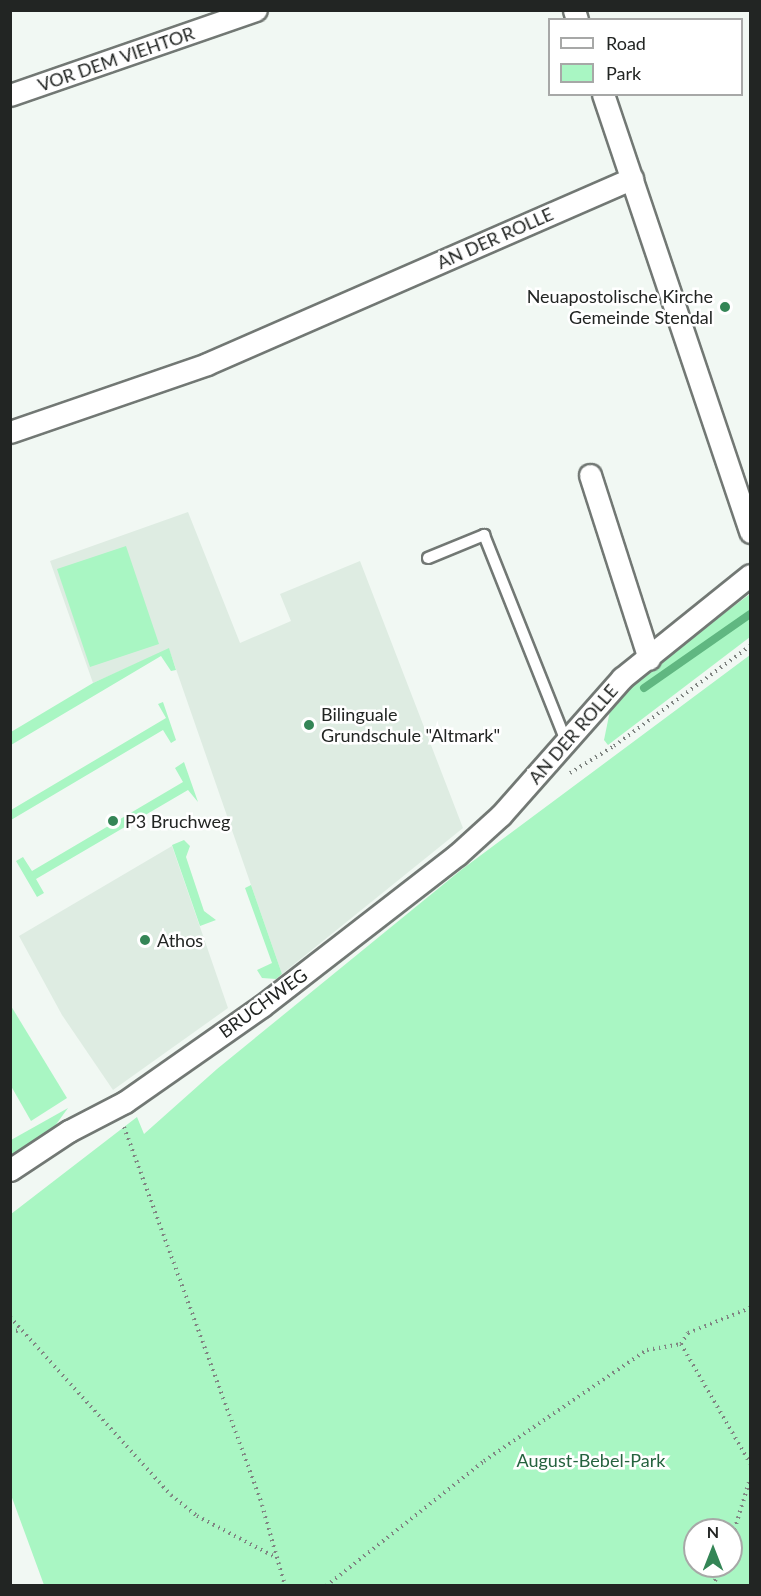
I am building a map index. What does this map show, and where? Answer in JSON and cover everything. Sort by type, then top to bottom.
[{"type":"street","name":"VOR DEM VIEHTOR","points":[[10,96],[256,10]]},
{"type":"street","points":[[604,96],[750,532]]},
{"type":"street","name":"AN DER ROLLE","points":[[10,432],[207,364],[632,178]]},
{"type":"street","points":[[590,475],[649,659]]},
{"type":"street","name":"AN DER ROLLE","points":[[501,815],[567,744],[600,700],[750,575]]},
{"type":"street","name":"BRUCHWEG","points":[[10,1170],[104,1113],[262,1006],[457,855],[501,815]]},
{"type":"lane","points":[[428,558],[484,535],[567,744]]},
{"type":"path","points":[[563,778],[614,746],[750,646]]},
{"type":"path","points":[[104,1113],[127,1129],[278,1558],[285,1586]]},
{"type":"path","points":[[326,1586],[484,1461],[647,1350],[681,1344],[688,1333],[750,1308]]},
{"type":"path","points":[[10,1317],[171,1495],[197,1516],[278,1558]]},
{"type":"path","points":[[10,1332],[22,1330]]},
{"type":"path","points":[[681,1344],[750,1463]]},
{"type":"path","points":[[738,1518],[750,1479]]},
{"type":"shaded area","name":"Bilinguale Grundschule \"Altmark\"","points":[[188,512],[240,643],[291,621],[280,594],[360,561],[463,828],[282,974],[169,649],[93,683],[50,561]]},
{"type":"shaded area","points":[[172,846],[228,1008],[113,1090],[62,1015],[19,936]]},
{"type":"green space","points":[[126,546],[159,644],[90,667],[57,569]]},
{"type":"green space","points":[[750,594],[750,637],[608,745],[604,740],[613,696]]},
{"type":"green space","points":[[169,648],[176,670],[171,671],[161,656],[11,745],[11,732],[93,683]]},
{"type":"green space","name":"August-Bebel-Park","points":[[750,655],[750,1585],[44,1585],[11,1495],[11,1214],[137,1117],[144,1134],[217,1069],[461,870]]},
{"type":"green space","points":[[163,702],[176,740],[171,743],[163,730],[11,820],[11,810],[166,718],[158,704]]},
{"type":"green space","points":[[184,762],[198,802],[188,790],[36,879],[44,893],[37,897],[16,861],[23,857],[32,871],[183,782],[175,768]]},
{"type":"green space","points":[[184,840],[190,846],[186,857],[204,911],[216,920],[200,926],[172,845]]},
{"type":"green space","points":[[251,885],[282,974],[276,979],[262,978],[257,970],[272,963],[245,888]]},
{"type":"green space","points":[[11,1006],[67,1098],[31,1121],[11,1086]]},
{"type":"green space","points":[[68,1108],[52,1130],[11,1159],[11,1140]]},
{"type":"waterway","points":[[644,688],[750,614]]},
{"type":"place","name":"Neuapostolische Kirche Gemeinde Stendal","points":[[725,307]]},
{"type":"place","name":"Bilinguale Grundschule \"Altmark\"","points":[[309,725]]},
{"type":"place","name":"P3 Bruchweg","points":[[113,821]]},
{"type":"place","name":"Athos","points":[[145,940]]}]
